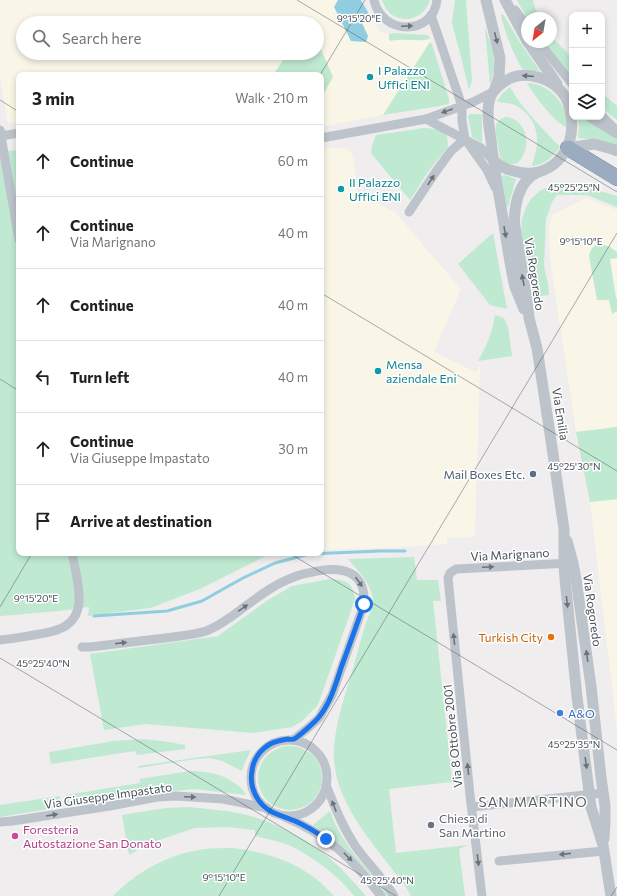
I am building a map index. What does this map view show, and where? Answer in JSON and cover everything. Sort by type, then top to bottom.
[{"type":"highway","points":[[568,148],[617,178]]},
{"type":"street","points":[[374,0],[381,16],[388,22],[398,26],[408,27],[418,25],[425,21],[435,10],[437,0]]},
{"type":"street","points":[[486,0],[500,58],[499,77],[488,106],[493,160]]},
{"type":"street","points":[[506,0],[521,19]]},
{"type":"street","points":[[506,0],[521,29]]},
{"type":"street","points":[[431,15],[462,106],[462,121],[465,139],[487,170],[498,194]]},
{"type":"street","points":[[532,48],[569,101]]},
{"type":"street","points":[[544,48],[569,80]]},
{"type":"street","points":[[324,137],[426,119],[474,102],[493,92],[510,78],[522,75],[544,79],[562,92]]},
{"type":"street","points":[[426,119],[481,148],[501,167],[526,174],[536,173],[548,168],[555,163],[568,148],[572,129],[571,120]]},
{"type":"street","points":[[605,119],[617,132]]},
{"type":"street","points":[[596,120],[617,132]]},
{"type":"street","points":[[16,133],[0,133],[16,223]]},
{"type":"street","points":[[409,212],[450,151],[465,139]]},
{"type":"street","points":[[568,148],[594,144],[617,151]]},
{"type":"street","name":"Via Rogoredo","points":[[493,160],[516,287],[529,318]]},
{"type":"street","name":"Via Rogoredo","points":[[529,318],[514,221],[520,191],[527,179],[536,173]]},
{"type":"street","name":"Via Emilia","points":[[529,318],[537,348],[543,385],[568,563]]},
{"type":"street","points":[[0,640],[54,632],[63,628],[72,620],[76,615],[79,603],[79,593],[73,556]]},
{"type":"street","name":"Via Rogoredo","points":[[568,563],[576,579],[592,695],[605,806],[604,848]]},
{"type":"street","name":"Via Rogoredo","points":[[568,563],[577,697],[591,807],[604,848],[612,896]]},
{"type":"street","name":"Via Marignano","points":[[450,573],[456,569],[568,563]]},
{"type":"street","points":[[82,646],[90,647],[185,635],[205,631],[219,625],[267,591],[295,576],[328,570],[340,570],[352,574],[357,578],[363,589],[364,604],[332,695],[318,718],[293,740]]},
{"type":"street","name":"Via 8 Ottobre 2001","points":[[450,573],[448,578],[449,594],[482,896]]},
{"type":"street","points":[[577,697],[592,695]]},
{"type":"street","points":[[280,814],[294,815],[311,809],[321,798],[326,785],[326,767],[320,756],[315,750],[301,741],[282,740],[271,744],[261,752],[254,763],[251,776],[253,789],[257,798],[267,808],[313,830],[342,851],[361,871],[381,896]]},
{"type":"street","points":[[326,785],[340,820],[350,838],[384,880],[394,896]]},
{"type":"street","points":[[472,807],[603,794]]},
{"type":"street","name":"Via Giuseppe Impastato","points":[[0,822],[163,797],[223,799],[267,808]]},
{"type":"street","points":[[499,861],[604,848]]},
{"type":"shaded area","points":[[0,0],[361,0],[380,32],[389,34],[429,36],[449,99],[449,104],[440,106],[324,126],[324,72],[16,72],[16,123],[8,124],[0,78]]},
{"type":"shaded area","points":[[324,148],[347,148],[353,155],[358,194],[395,212],[461,289],[434,352],[476,372],[480,366],[475,537],[447,538],[447,544],[324,550]]},
{"type":"shaded area","points":[[586,198],[617,210],[617,427],[576,432],[550,259],[549,227],[552,215]]},
{"type":"shaded area","points":[[617,499],[617,729],[590,502]]},
{"type":"green space","points":[[382,0],[430,0],[424,11],[419,15],[414,18],[402,19],[391,14],[386,9]]},
{"type":"green space","points":[[455,0],[466,0],[472,80],[469,90],[452,23]]},
{"type":"green space","points":[[517,0],[533,0],[537,12],[524,12]]},
{"type":"green space","points":[[503,14],[521,44],[521,48],[524,48],[540,72],[522,69],[512,49],[501,15]]},
{"type":"green space","points":[[485,27],[494,56],[493,77],[490,85]]},
{"type":"green space","points":[[389,34],[426,35],[429,36],[430,39],[391,41],[389,39]]},
{"type":"green space","points":[[430,42],[432,44],[449,99],[449,104],[383,115]]},
{"type":"green space","points":[[557,42],[569,55],[569,73],[549,48],[557,48]]},
{"type":"green space","points":[[324,57],[333,77],[324,93],[324,72],[275,72],[283,60],[324,60]]},
{"type":"green space","points":[[527,83],[541,86],[555,96],[562,104],[566,127],[550,114]]},
{"type":"green space","points":[[510,87],[527,111],[560,147],[555,154],[536,166],[532,166],[537,135],[536,129],[530,118],[517,106],[497,101]]},
{"type":"green space","points":[[605,96],[617,106],[617,120],[605,110]]},
{"type":"green space","points":[[471,114],[482,115],[482,143],[472,137],[468,116]]},
{"type":"green space","points":[[506,117],[517,122],[524,130],[526,136],[527,142],[524,154],[515,164],[505,162],[501,159],[499,154],[496,124],[498,121]]},
{"type":"green space","points":[[578,120],[587,120],[592,122],[617,139],[617,146],[596,140],[579,138]]},
{"type":"green space","points":[[424,128],[436,129],[447,135],[448,146],[430,169],[410,200],[371,153],[372,146],[376,135]]},
{"type":"green space","points":[[16,150],[16,556],[264,557],[200,589],[150,608],[88,616],[89,607],[0,616],[0,152]]},
{"type":"green space","points":[[505,175],[516,179],[508,207],[506,206],[502,177]]},
{"type":"green space","points":[[560,183],[572,183],[617,196],[617,207],[587,195],[557,195],[552,202],[546,219],[544,266],[549,295],[534,297],[523,247],[521,233],[522,219],[526,207],[531,199],[541,190]]},
{"type":"green space","points":[[493,233],[507,309],[490,305],[458,264]]},
{"type":"green space","points":[[599,243],[610,247],[617,252],[617,258],[610,259],[617,298],[617,311],[612,314],[609,300],[597,300],[589,256],[592,248]]},
{"type":"green space","points":[[495,315],[504,318],[508,327],[512,356],[478,361],[489,339]]},
{"type":"green space","points":[[617,427],[617,499],[590,502],[576,432]]},
{"type":"green space","points":[[414,557],[417,580],[438,580],[441,601],[433,601],[452,780],[460,781],[389,789],[396,853],[468,845],[459,849],[465,896],[411,896],[406,887],[357,822],[339,786],[335,767],[334,747],[338,721],[373,600],[367,583],[348,559]]},
{"type":"green space","points":[[330,579],[348,583],[354,593],[355,599],[318,705],[301,722],[292,727],[253,733],[145,724],[104,730],[90,654],[218,636],[268,600],[292,586]]},
{"type":"green space","points":[[144,739],[185,745],[185,749],[137,755],[135,751],[51,764],[49,752],[114,741]]},
{"type":"green space","points":[[284,746],[296,746],[313,755],[320,766],[322,778],[320,790],[313,801],[296,810],[284,810],[272,805],[263,796],[258,784],[258,772],[263,760],[272,751]]},
{"type":"green space","points":[[251,750],[242,771],[222,761],[211,758],[138,768],[138,766]]},
{"type":"green space","points":[[190,771],[207,772],[222,776],[239,786],[246,795],[194,789],[141,794],[68,805],[66,795],[140,783],[140,779]]},
{"type":"green space","points":[[60,796],[61,807],[0,817],[0,805]]},
{"type":"green space","points":[[189,807],[238,813],[260,819],[282,828],[313,846],[329,858],[346,873],[366,896],[354,896],[341,881],[317,861],[291,846],[278,841],[255,836],[255,830],[227,827],[195,828],[142,847],[129,855],[122,815],[166,808]]},
{"type":"green space","points":[[330,811],[347,844],[388,896],[386,896],[371,875],[353,856],[334,839],[313,825]]},
{"type":"green space","points":[[216,848],[233,848],[269,855],[291,863],[311,875],[334,896],[113,896],[122,887],[144,871],[167,859],[192,851]]},
{"type":"water","points":[[338,0],[361,0],[369,14],[362,23],[368,36],[366,42],[351,41],[334,7]]},
{"type":"waterway","points":[[324,553],[405,551]]},
{"type":"waterway","points":[[94,616],[167,611],[202,601],[243,578],[275,563],[301,556]]},
{"type":"place","name":"I Palazzo Uffici ENI","points":[[370,77]]},
{"type":"place","name":"II Palazzo Uffici ENI","points":[[341,189]]},
{"type":"place","name":"Mensa aziendale Eni","points":[[378,371]]},
{"type":"place","name":"Mail Boxes Etc.","points":[[533,474]]},
{"type":"place","name":"Turkish City","points":[[551,637]]},
{"type":"place","name":"A&O","points":[[560,713]]},
{"type":"place","name":"Chiesa di San Martino","points":[[431,825]]},
{"type":"place","name":"Foresteria Autostazione San Donato","points":[[15,836]]},
{"type":"district","name":"SAN MARTINO","points":[[533,801]]},
{"type":"route","points":[[326,839],[295,821],[271,811],[263,805],[257,798],[253,789],[251,772],[258,756],[267,746],[278,741],[293,740],[318,718],[326,707],[332,695],[364,604]]}]
